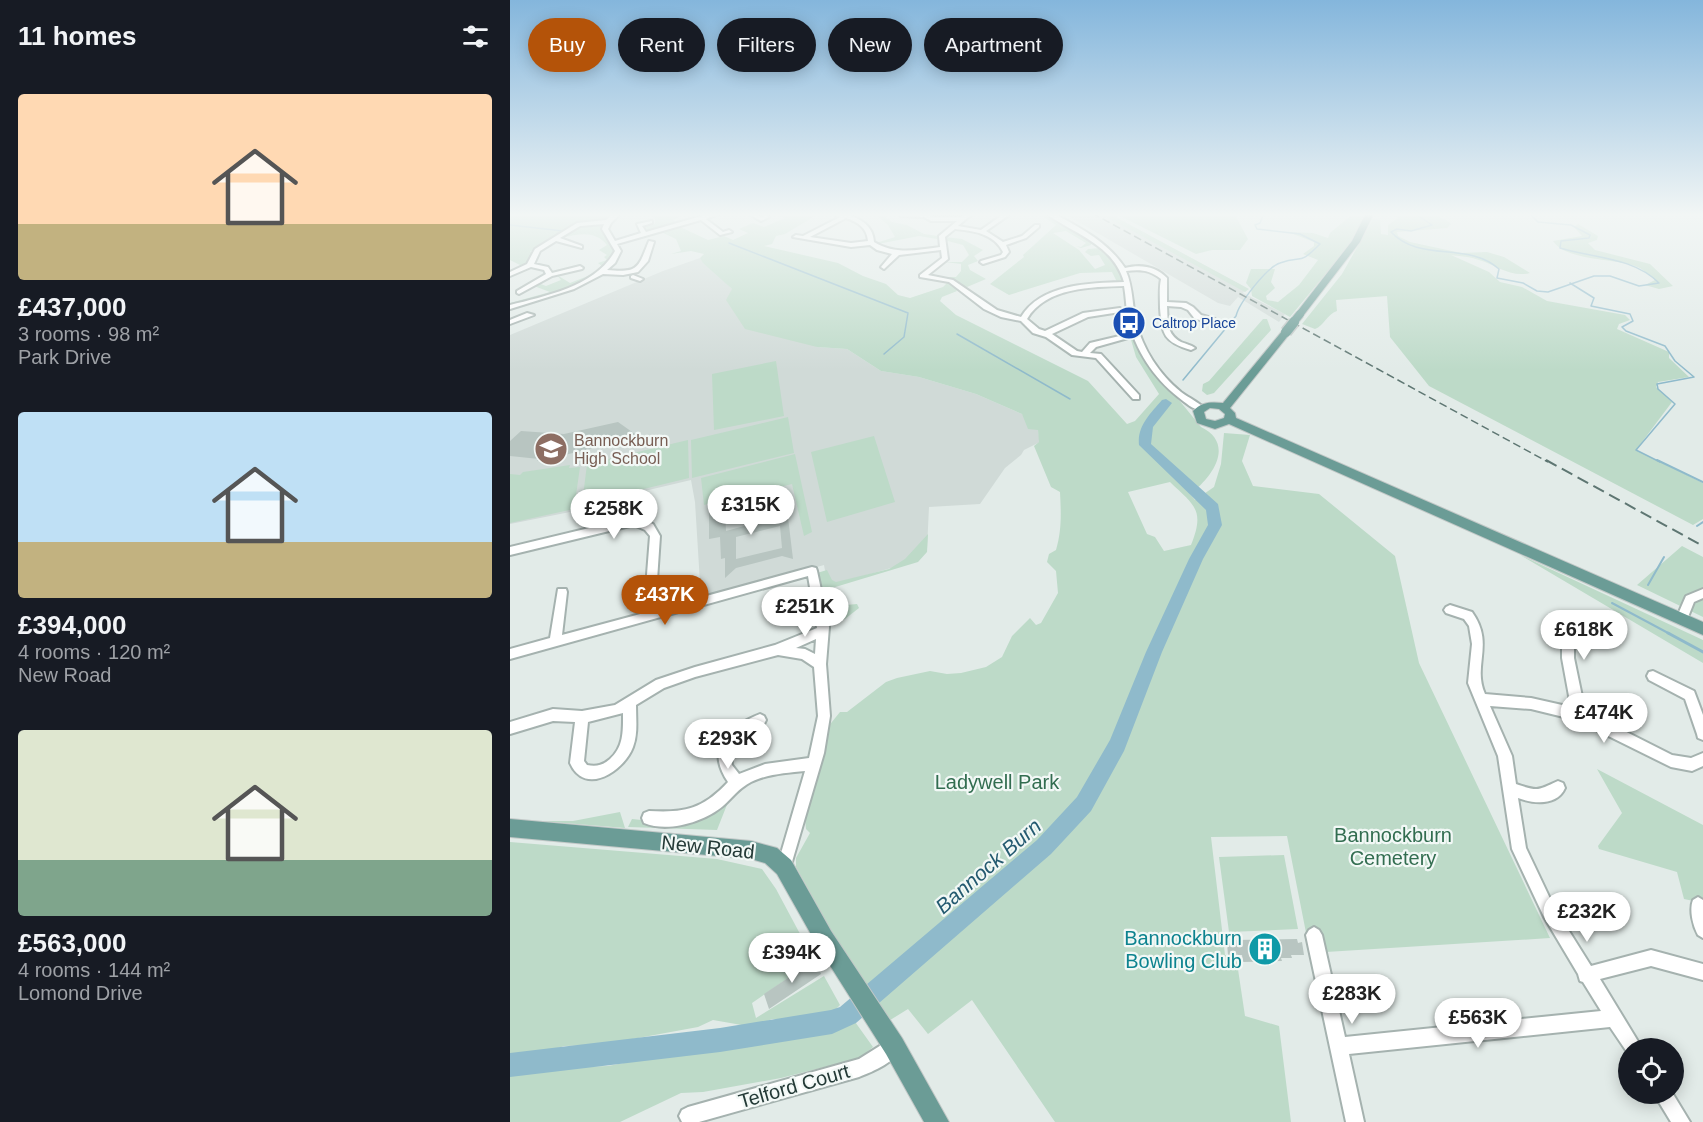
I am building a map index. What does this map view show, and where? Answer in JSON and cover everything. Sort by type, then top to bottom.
[{"type":"main road","points":[[1341,265],[1237,392],[1222,406],[1200,408],[1197,414],[1201,421],[1210,425],[1226,422],[1251,431],[1703,629]]},
{"type":"main road","points":[[1222,406],[1230,413],[1226,422]]},
{"type":"main road","name":"New Road","points":[[510,828],[751,850],[770,855],[784,867],[862,1000],[894,1046],[938,1122]]},
{"type":"street","points":[[510,274],[527,265]]},
{"type":"street","points":[[535,265],[546,268],[550,275]]},
{"type":"street","points":[[510,307],[537,300],[603,272],[609,265]]},
{"type":"street","points":[[603,272],[632,278],[643,265]]},
{"type":"street","points":[[915,282],[938,265]]},
{"type":"street","points":[[1119,265],[1128,284],[1131,318],[1143,349],[1178,394],[1200,408]]},
{"type":"street","points":[[519,292],[550,275],[580,268]]},
{"type":"street","points":[[1123,270],[1142,268],[1161,274],[1164,278],[1165,331],[1174,343],[1191,348]]},
{"type":"street","points":[[922,276],[952,282],[994,313],[1007,318],[1023,320],[1028,326],[1075,352],[1098,356],[1134,388],[1136,397]]},
{"type":"street","points":[[1023,320],[1031,306],[1044,298],[1091,285],[1128,284]]},
{"type":"street","points":[[1163,304],[1188,306],[1193,308],[1198,317],[1212,321]]},
{"type":"street","points":[[1046,334],[1086,315],[1117,310]]},
{"type":"street","points":[[510,322],[530,315]]},
{"type":"street","points":[[1084,354],[1093,345],[1125,336]]},
{"type":"street","points":[[510,551],[635,521],[644,524],[655,536],[649,615]]},
{"type":"street","points":[[510,654],[812,571],[823,631],[820,664],[824,716],[814,764],[784,867]]},
{"type":"street","points":[[555,641],[562,592]]},
{"type":"street","points":[[1682,619],[1690,600],[1703,594]]},
{"type":"street","points":[[1450,610],[1468,615],[1475,625],[1478,644],[1474,683],[1505,756],[1519,849],[1534,886],[1586,975],[1627,1038]]},
{"type":"street","points":[[510,728],[553,715],[582,717],[603,714],[630,704],[660,684],[705,669],[777,650],[823,631]]},
{"type":"street","points":[[1568,637],[1568,658],[1579,715]]},
{"type":"street","points":[[777,650],[805,654],[820,664]]},
{"type":"street","points":[[1653,676],[1690,695],[1703,734]]},
{"type":"street","points":[[1482,700],[1524,701],[1579,715],[1671,761],[1692,765],[1703,759]]},
{"type":"street","points":[[582,717],[577,763],[584,771],[594,773],[608,768],[626,749],[630,704]]},
{"type":"street","points":[[737,783],[726,767],[724,753],[736,732],[760,720]]},
{"type":"street","points":[[649,818],[694,818],[725,796],[737,783],[759,771],[780,766],[814,764]]},
{"type":"street","points":[[1509,788],[1533,797],[1550,795],[1558,788]]},
{"type":"street","points":[[1698,905],[1703,930]]},
{"type":"street","points":[[1314,935],[1355,1122]]},
{"type":"street","points":[[1586,975],[1651,958],[1703,972]]},
{"type":"street","points":[[1339,1046],[1614,1018]]},
{"type":"street","name":"Telford Court","points":[[688,1116],[859,1068],[870,1064],[894,1046]]},
{"type":"street","points":[[1669,1104],[1681,1122]]},
{"type":"shaded area","points":[[679,265],[708,265],[732,289],[817,347],[847,349],[881,371],[919,377],[976,394],[1022,414],[1038,430],[1040,442],[1024,450],[1005,468],[980,504],[929,507],[927,549],[898,566],[828,586],[824,565],[701,599],[695,502],[691,480],[581,506],[580,510],[510,524],[510,335]]},
{"type":"shaded area","points":[[1153,265],[1205,265],[1246,288],[1243,293],[1285,314],[1279,322],[1238,297],[1230,306],[1218,303]]},
{"type":"green space","points":[[601,265],[607,265],[584,280],[568,287],[510,305],[510,303],[550,292],[534,286],[538,283],[546,286],[561,280],[557,275],[570,283],[593,274],[603,267]]},
{"type":"green space","points":[[706,265],[843,265],[886,284],[898,295],[910,298],[943,287],[947,283],[936,280],[951,283],[957,291],[942,297],[940,301],[956,315],[1088,381],[1127,424],[1135,421],[1159,394],[1136,357],[1127,326],[1143,356],[1201,427],[1217,442],[1219,451],[1217,461],[1206,479],[1190,494],[1195,500],[1214,487],[1221,464],[1224,433],[1250,435],[1242,461],[1253,486],[1319,494],[1395,556],[1419,663],[1550,938],[1310,953],[1287,836],[1211,837],[1225,955],[1236,956],[1245,1016],[1279,1026],[1291,1122],[1055,1122],[972,1000],[928,1034],[908,1009],[887,1022],[849,963],[796,867],[796,858],[810,833],[806,829],[805,819],[827,728],[840,712],[847,712],[886,682],[930,671],[947,674],[961,673],[986,667],[1002,657],[1012,636],[1030,618],[1036,625],[1041,623],[1058,593],[1056,571],[1047,562],[1049,554],[1056,550],[1059,535],[1060,492],[1051,487],[1034,446],[1039,442],[1038,430],[1028,429],[1022,414],[976,394],[919,377],[881,371],[847,349],[817,347],[745,329],[726,300],[732,289]],"holes":[[[1170,482],[1191,503],[1197,516],[1191,545],[1164,551],[1155,537],[1147,534],[1128,492]]]},
{"type":"green space","points":[[961,265],[968,265],[970,270],[986,279],[967,287],[938,277],[956,277],[961,271]]},
{"type":"green space","points":[[1013,265],[1092,265],[1095,269],[1104,265],[1117,265],[1123,281],[1117,282],[1112,272],[1080,273],[1009,295],[990,284]]},
{"type":"green space","points":[[1196,265],[1205,265],[1249,289],[1245,292]]},
{"type":"green space","points":[[1314,265],[1333,265],[1290,317],[1252,296],[1251,289],[1246,283],[1251,269],[1275,269],[1271,282],[1275,288],[1266,296],[1267,300],[1278,302],[1299,285]]},
{"type":"green space","points":[[1347,265],[1474,265],[1489,272],[1500,282],[1522,287],[1547,301],[1625,315],[1630,320],[1619,324],[1617,329],[1669,352],[1669,358],[1689,377],[1658,382],[1656,387],[1672,402],[1636,450],[1703,483],[1703,519],[1693,525],[1429,386],[1390,337],[1387,296],[1336,300],[1337,311],[1318,327],[1315,329],[1302,324]]},
{"type":"green space","points":[[1493,265],[1518,265],[1530,273],[1516,274]]},
{"type":"green space","points":[[1633,265],[1651,265],[1673,286],[1659,289],[1645,285],[1655,280]]},
{"type":"green space","points":[[1263,319],[1267,319],[1271,330],[1214,393],[1207,395],[1202,391],[1203,384],[1209,381]]},
{"type":"green space","points":[[776,361],[784,416],[714,430],[712,374]]},
{"type":"green space","points":[[788,417],[794,453],[692,478],[691,440]]},
{"type":"green space","points":[[874,436],[895,502],[827,522],[811,452]]},
{"type":"green space","points":[[688,440],[689,478],[582,504],[587,464]]},
{"type":"green space","points":[[795,454],[812,532],[804,536],[792,484],[704,505],[701,478]]},
{"type":"green space","points":[[570,465],[569,468],[580,467],[574,509],[510,523],[510,474],[520,475],[523,472]]},
{"type":"green space","points":[[928,534],[927,552],[918,562],[832,588],[835,606],[857,604],[859,608],[845,619],[826,626],[817,573],[827,570],[832,580],[836,582],[889,569],[905,559]]},
{"type":"green space","points":[[1682,546],[1703,557],[1703,617],[1637,585]]},
{"type":"green space","points":[[1520,555],[1703,640],[1703,663]]},
{"type":"green space","points":[[1597,769],[1703,825],[1703,903],[1684,899],[1677,872],[1599,849],[1598,846],[1622,813]]},
{"type":"green space","points":[[732,792],[717,830],[628,827],[632,819],[660,822]]},
{"type":"green space","points":[[620,812],[625,828],[541,821],[573,821]]},
{"type":"green space","points":[[510,842],[717,859],[762,869],[776,889],[814,960],[752,1003],[756,1018],[824,976],[840,1005],[834,1011],[813,1020],[772,1019],[753,1027],[713,1020],[698,1027],[600,1045],[564,1046],[546,1052],[510,1054]]},
{"type":"green space","points":[[1284,855],[1298,929],[1229,932],[1219,857]]},
{"type":"green space","points":[[853,1019],[873,1047],[860,1058],[781,1078],[703,1092],[681,1093],[620,1122],[510,1122],[510,1070],[608,1066],[729,1043],[819,1032]]},
{"type":"building","name":"Bannockburn High School","points":[[618,422],[635,434],[632,438],[537,461],[539,459],[510,456],[510,441],[521,431],[564,434]]},
{"type":"building","points":[[764,493],[767,520],[780,516],[787,509],[793,559],[782,556],[736,568],[725,578],[725,558],[721,559],[720,537],[709,539],[709,507],[721,504],[721,508],[725,508],[726,531],[748,525],[746,497]],"holes":[[[780,526],[782,548],[736,559],[736,537]]]},
{"type":"building","name":"Bannockburn Bowling Club","points":[[1297,939],[1298,943],[1302,942],[1304,955],[1291,955],[1292,958],[1281,958],[1282,961],[1243,962],[1242,955],[1228,955],[1227,943],[1233,943],[1232,940]]},
{"type":"building","points":[[816,959],[821,974],[769,1009],[764,994]]},
{"type":"waterway","points":[[786,265],[908,313],[904,337],[884,354]]},
{"type":"waterway","name":"Bannock Burn","points":[[1183,380],[1236,316],[1261,278],[1275,265]]},
{"type":"waterway","name":"Bannock Burn","points":[[1494,265],[1499,269],[1497,278],[1523,283],[1537,291],[1548,292],[1571,284]]},
{"type":"waterway","name":"Bannock Burn","points":[[1571,284],[1594,276],[1610,276],[1639,286],[1659,283],[1649,274],[1631,265]]},
{"type":"waterway","points":[[1571,284],[1594,298],[1591,306],[1630,314],[1633,321],[1622,327],[1626,331],[1665,346],[1675,361],[1694,377],[1657,384],[1658,389],[1675,404],[1636,450],[1660,462]]},
{"type":"waterway","points":[[957,334],[1070,399]]},
{"type":"waterway","name":"Bannock Burn","points":[[510,1065],[720,1040],[832,1022],[848,1015],[1044,847],[1084,804],[1117,745],[1154,652],[1196,559],[1215,525],[1213,508],[1145,445],[1147,427],[1166,403]]},
{"type":"waterway","points":[[1657,460],[1703,482]]},
{"type":"waterway","points":[[1697,526],[1703,522]]},
{"type":"waterway","points":[[1648,585],[1664,557]]},
{"type":"waterway","points":[[1612,603],[1670,634]]},
{"type":"waterway","points":[[1668,633],[1703,652]]},
{"type":"railway","points":[[1188,265],[1548,462]]},
{"type":"railway","points":[[1546,460],[1703,546]]},
{"type":"place","name":"Caltrop Place","points":[[1129,323]]},
{"type":"place","name":"Bannockburn High School","points":[[551,449]]},
{"type":"place","name":"Bannockburn Bowling Club","points":[[1265,949]]},
{"type":"park label","name":"Ladywell Park","points":[[997,782]]},
{"type":"park label","name":"Bannockburn Cemetery","points":[[1393,846]]}]
